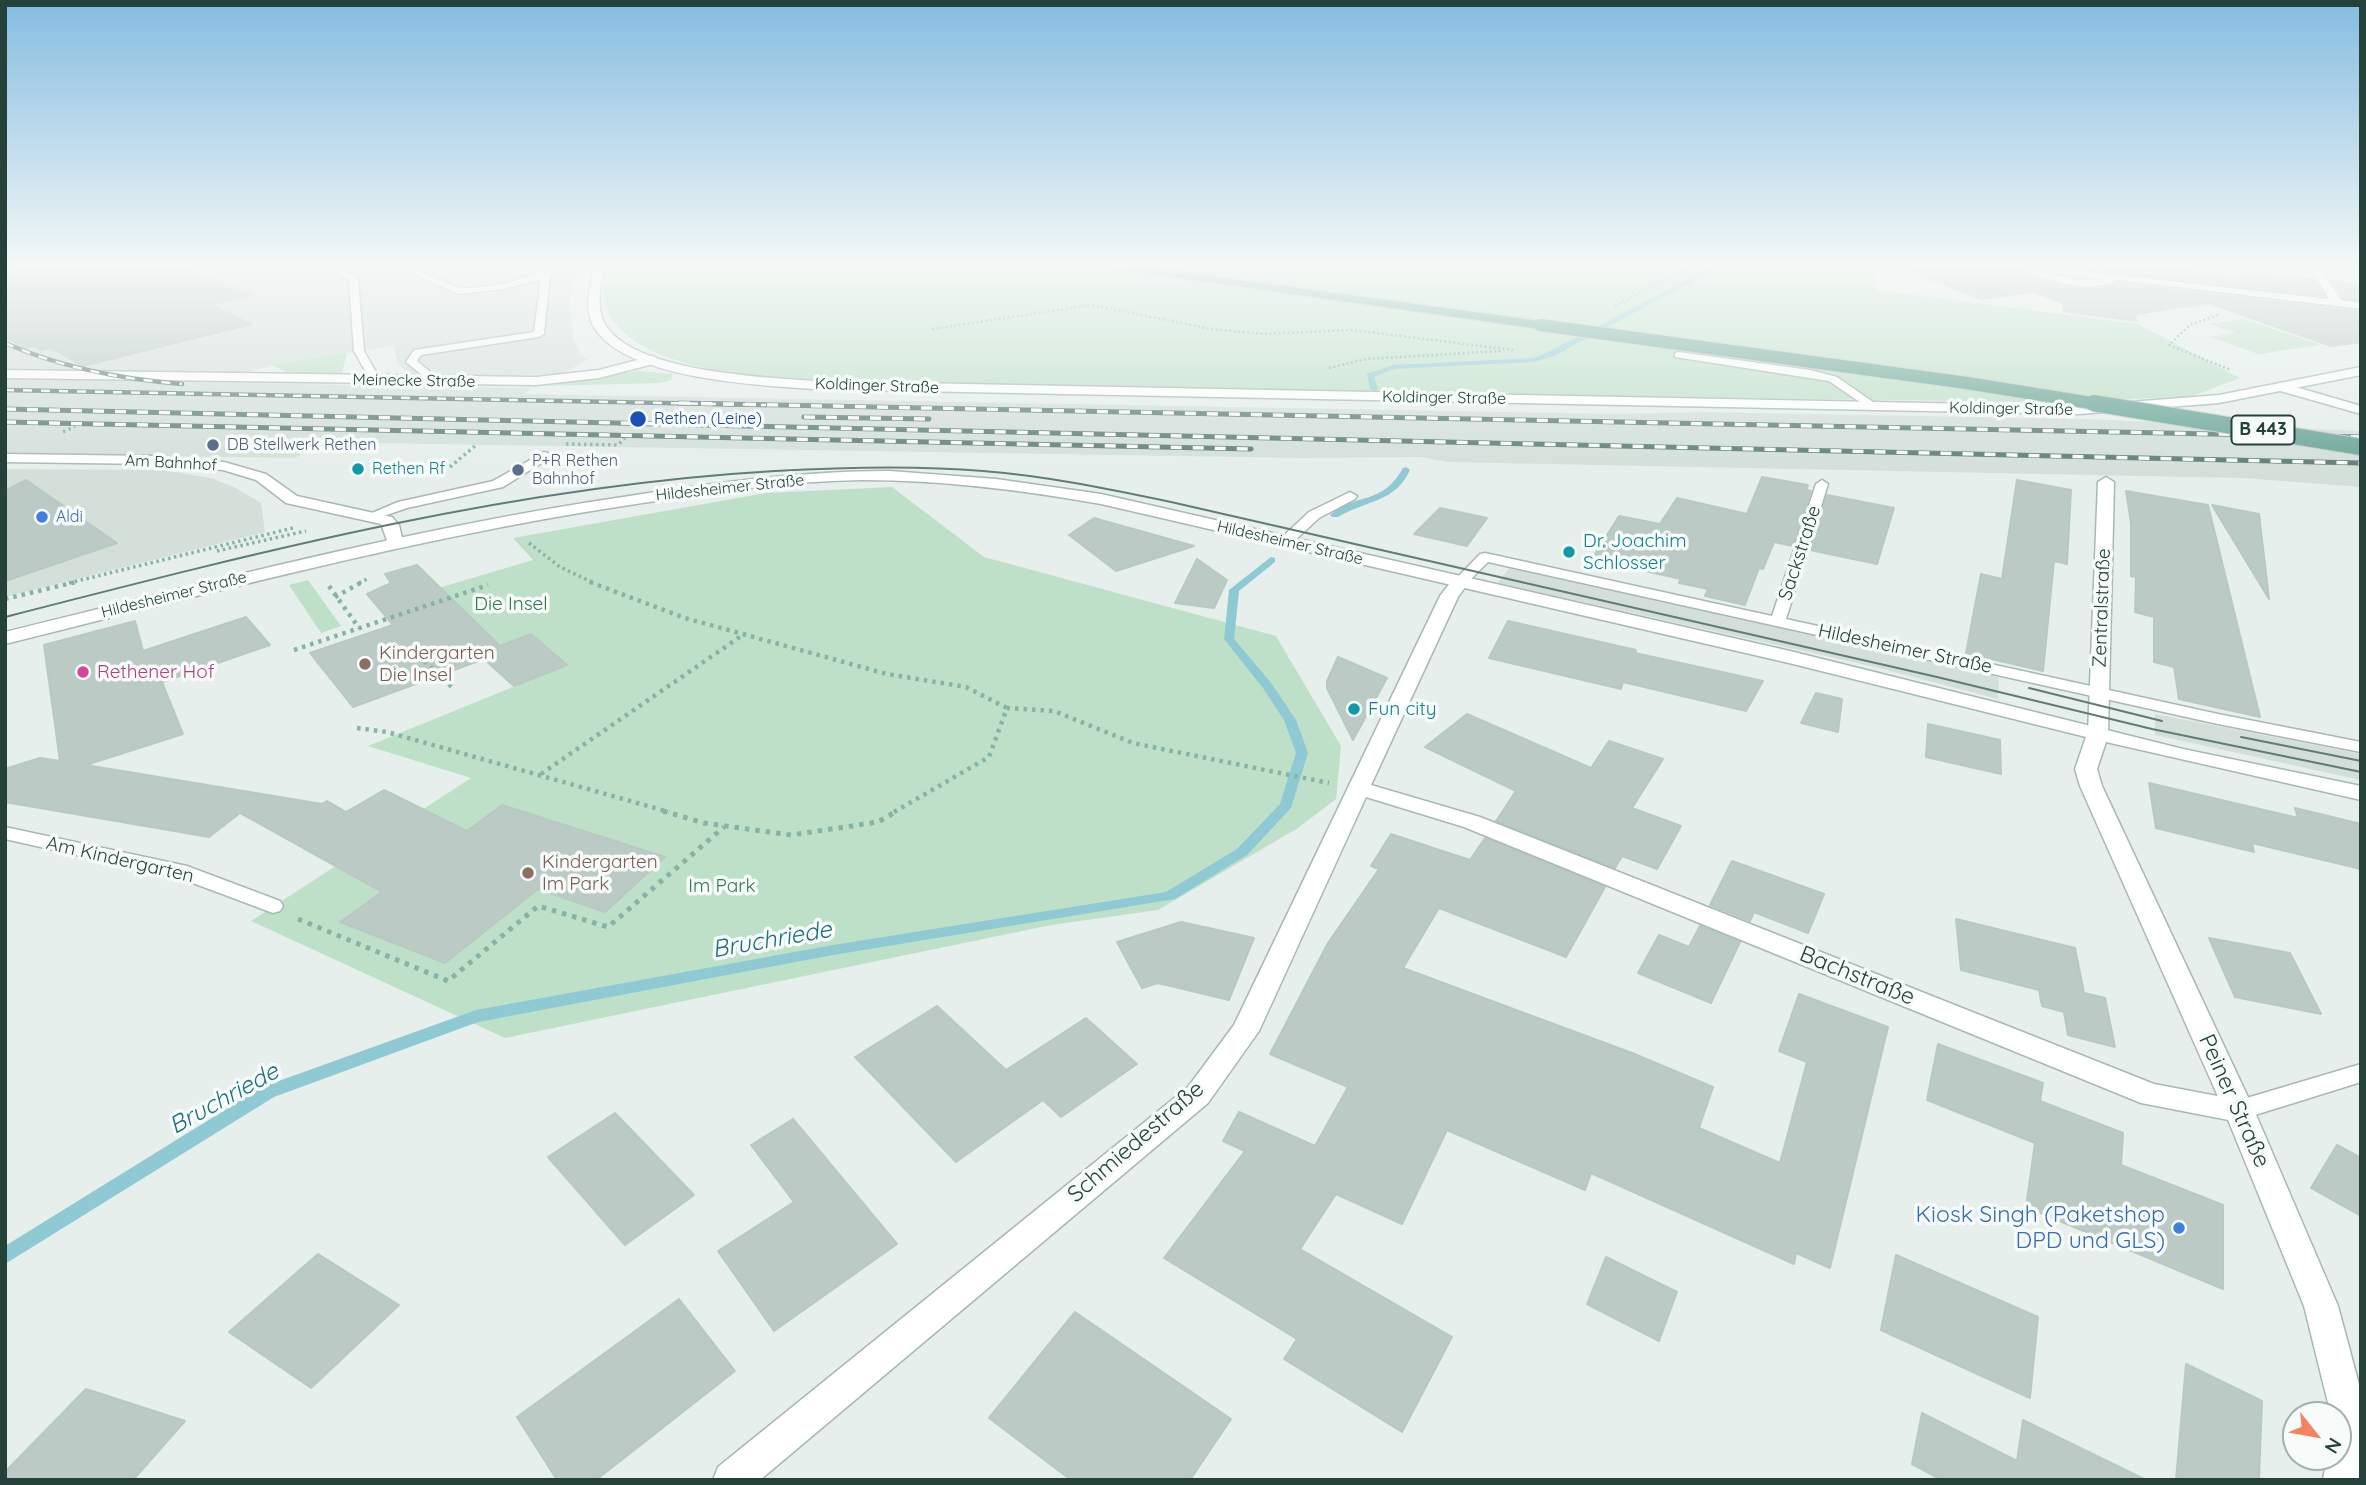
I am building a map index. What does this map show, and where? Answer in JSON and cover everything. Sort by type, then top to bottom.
[{"type":"main road","name":"B 443","points":[[1616,335],[1980,385],[2361,446]]},
{"type":"street","name":"Koldinger Straße","points":[[609,335],[630,351],[686,370],[813,385],[1312,396],[2079,410],[2207,401],[2361,371]]},
{"type":"street","name":"Meinecke Straße","points":[[5,374],[437,382],[564,379],[599,374],[653,360]]},
{"type":"street","points":[[2282,387],[2361,410]]},
{"type":"street","name":"Am Bahnhof","points":[[5,458],[153,460],[224,466],[261,477],[292,500],[372,516]]},
{"type":"street","name":"Hildesheimer Straße","points":[[5,638],[395,541],[580,507],[773,482],[887,476],[987,481],[1039,488],[1285,542],[1803,660],[2183,755],[2361,793]]},
{"type":"street","name":"Zentralstraße","points":[[2098,734],[2106,482]]},
{"type":"street","points":[[372,516],[386,520],[391,525],[395,541]]},
{"type":"street","name":"Schmiedestraße","points":[[731,1480],[1198,1095],[1245,1031],[1357,788],[1449,596],[1459,583]]},
{"type":"street","name":"Peiner Straße","points":[[2098,734],[2086,769],[2091,786],[2239,1110],[2321,1306],[2350,1418],[2342,1480]]},
{"type":"street","name":"Bachstraße","points":[[1357,788],[1472,822],[2151,1095],[2239,1110]]},
{"type":"lane","points":[[358,335],[359,351],[376,381]]},
{"type":"lane","points":[[437,382],[411,362],[418,352],[530,335]]},
{"type":"lane","points":[[1679,355],[1810,373],[1833,379],[1874,407]]},
{"type":"lane","points":[[372,516],[397,505],[501,483],[544,456]]},
{"type":"lane","name":"Sackstraße","points":[[1778,621],[1822,484]]},
{"type":"lane","points":[[1285,542],[1314,514],[1350,496]]},
{"type":"lane","name":"Hildesheimer Straße","points":[[1459,583],[1485,557],[2099,693],[2361,747]]},
{"type":"lane","name":"Am Kindergarten","points":[[5,833],[187,873],[273,906]]},
{"type":"lane","name":"Bachstraße","points":[[2239,1110],[2361,1073]]},
{"type":"path","points":[[1312,396],[1315,379],[1329,368],[1365,359],[1514,350],[1395,335]]},
{"type":"path","points":[[2177,335],[2169,345],[2196,358],[2282,387]]},
{"type":"path","points":[[65,431],[75,426]]},
{"type":"path","points":[[566,444],[618,444],[625,438]]},
{"type":"path","points":[[544,456],[566,452]]},
{"type":"path","points":[[5,599],[328,520],[346,511]]},
{"type":"path","points":[[217,551],[318,528]]},
{"type":"path","points":[[518,535],[560,567],[612,592],[685,618],[887,674],[966,687],[1007,708],[1054,712],[1133,743],[1309,779]]},
{"type":"path","points":[[294,650],[488,585]]},
{"type":"path","points":[[541,774],[744,633]]},
{"type":"path","points":[[418,655],[455,690]]},
{"type":"path","points":[[357,728],[387,732],[724,827],[791,835],[878,822],[989,757],[1007,708]]},
{"type":"path","points":[[273,906],[317,929],[448,981],[538,906],[608,927],[724,827]]},
{"type":"shaded area","points":[[5,335],[573,335],[579,353],[588,359],[563,374],[416,377],[398,365],[393,346],[271,365],[245,373],[5,368]]},
{"type":"shaded area","points":[[5,379],[531,388],[525,394],[1615,414],[1705,412],[2085,419],[2361,431],[2361,487],[2243,478],[1448,462],[1421,457],[1302,458],[370,443],[372,440],[327,439],[295,458],[5,454]]},
{"type":"shaded area","points":[[5,469],[163,470],[211,478],[236,488],[261,503],[265,532],[5,597]]},
{"type":"shaded area","points":[[1509,568],[1999,678],[1998,699],[1871,666],[1498,583]]},
{"type":"shaded area","points":[[2155,714],[2361,754],[2361,780],[2155,735]]},
{"type":"green space","points":[[630,335],[2159,335],[2240,378],[2190,397],[2028,402],[943,386],[807,382],[751,376],[698,367],[653,351]]},
{"type":"green space","points":[[2292,335],[2321,345],[2258,354],[2210,337]]},
{"type":"green space","points":[[347,353],[341,376],[294,376],[271,365]]},
{"type":"green space","points":[[638,371],[673,374],[671,380],[660,383],[545,386]]},
{"type":"green space","points":[[892,487],[984,557],[1276,636],[1341,746],[1336,799],[1298,828],[1158,910],[1051,925],[505,1038],[251,921],[471,778],[368,746],[567,665],[531,634],[422,675],[477,625],[378,606],[533,560],[513,538],[766,493]]},
{"type":"green space","points":[[308,580],[341,626],[321,633],[289,585]]},
{"type":"building","points":[[206,335],[83,366],[51,348],[25,348],[5,337]]},
{"type":"building","points":[[2300,335],[2361,335],[2361,342],[2331,346]]},
{"type":"building","points":[[1762,477],[1808,485],[1806,490],[1811,491],[1793,546],[1774,542],[1763,569],[1759,568],[1745,605],[1705,596],[1708,589],[1679,583],[1681,579],[1592,559],[1619,516],[1660,524],[1677,498],[1747,514]]},
{"type":"building","name":"Aldi","points":[[26,480],[117,543],[5,581],[5,491]]},
{"type":"building","points":[[2017,480],[2071,490],[2067,564],[2054,561],[2043,671],[1966,653],[1981,574],[2002,579]]},
{"type":"building","points":[[2126,491],[2208,505],[2260,717],[2179,699],[2174,667],[2154,662],[2154,617],[2135,612],[2136,577],[2131,576],[2131,523]]},
{"type":"building","points":[[1827,495],[1894,508],[1877,564],[1810,550]]},
{"type":"building","points":[[2212,505],[2259,514],[2269,599]]},
{"type":"building","points":[[1440,508],[1487,518],[1467,546],[1414,534]]},
{"type":"building","points":[[1094,518],[1194,546],[1116,571],[1069,535]]},
{"type":"building","points":[[1197,559],[1227,580],[1214,608],[1175,603]]},
{"type":"building","points":[[417,565],[500,646],[531,634],[567,665],[514,686],[484,659],[353,707],[310,653],[393,625],[367,594],[391,583],[385,574]]},
{"type":"building","points":[[246,617],[270,645],[162,682],[183,734],[86,765],[322,804],[327,801],[346,812],[384,790],[467,831],[502,805],[665,857],[605,912],[538,889],[445,963],[340,922],[382,892],[240,813],[209,837],[5,802],[5,769],[40,758],[60,761],[44,645],[135,621],[143,651]]},
{"type":"building","points":[[1508,621],[1763,681],[1746,711],[1623,682],[1621,689],[1489,658]]},
{"type":"building","points":[[1338,657],[1387,678],[1353,740],[1327,688],[1327,681]]},
{"type":"building","points":[[1816,693],[1842,699],[1838,732],[1801,723]]},
{"type":"building","points":[[1467,714],[1591,768],[1609,741],[1663,759],[1632,808],[1681,826],[1657,869],[1622,856],[1615,868],[1496,821],[1516,791],[1425,747]]},
{"type":"building","points":[[1928,724],[2000,740],[2001,774],[1926,757]]},
{"type":"building","points":[[2149,783],[2298,818],[2295,808],[2361,824],[2361,869],[2252,843],[2254,852],[2156,828]]},
{"type":"building","points":[[1391,834],[1470,860],[1485,838],[1605,887],[1566,957],[1439,908],[1403,968],[1632,1053],[1713,1087],[1699,1128],[1780,1163],[1807,1062],[1779,1051],[1799,994],[1888,1027],[1830,1268],[1796,1253],[1794,1264],[1591,1173],[1585,1190],[1447,1130],[1402,1224],[1336,1194],[1300,1249],[1452,1337],[1402,1432],[1284,1359],[1297,1339],[1164,1258],[1245,1151],[1223,1141],[1239,1112],[1315,1146],[1348,1087],[1270,1054],[1328,943],[1379,869],[1371,866]]},
{"type":"building","points":[[1732,861],[1824,894],[1808,933],[1754,912],[1750,921],[1710,905]]},
{"type":"building","points":[[1956,919],[2075,948],[2084,993],[2105,998],[2115,1047],[2068,1035],[2064,1012],[2042,1006],[2039,990],[1961,970]]},
{"type":"building","points":[[1181,922],[1254,938],[1229,1000],[1158,983],[1142,988],[1117,942]]},
{"type":"building","points":[[1700,926],[1740,942],[1711,1003],[1638,973],[1659,935],[1689,947]]},
{"type":"building","points":[[2209,938],[2290,953],[2321,1014],[2235,997]]},
{"type":"building","points":[[937,1006],[1006,1070],[1086,1018],[1137,1064],[1061,1117],[1043,1100],[956,1162],[855,1057]]},
{"type":"building","points":[[1938,1044],[2043,1083],[2040,1101],[2123,1133],[2121,1165],[2223,1205],[2223,1289],[2026,1207],[2035,1143],[1927,1100]]},
{"type":"building","points":[[615,1113],[694,1195],[625,1245],[548,1157]]},
{"type":"building","points":[[793,1119],[897,1244],[774,1331],[718,1251],[794,1202],[751,1145]]},
{"type":"building","points":[[2337,1145],[2361,1158],[2361,1216],[2311,1188]]},
{"type":"building","points":[[318,1254],[399,1305],[311,1388],[229,1332]]},
{"type":"building","points":[[1896,1255],[2038,1317],[2030,1398],[1881,1330]]},
{"type":"building","points":[[1606,1257],[1677,1292],[1659,1341],[1587,1304]]},
{"type":"building","points":[[679,1299],[735,1371],[596,1480],[557,1480],[517,1417]]},
{"type":"building","points":[[1075,1312],[1231,1419],[1190,1480],[1071,1480],[989,1418]]},
{"type":"building","points":[[2186,1364],[2262,1401],[2259,1480],[2176,1480]]},
{"type":"building","points":[[86,1389],[185,1421],[133,1480],[5,1480],[5,1472]]},
{"type":"building","points":[[1922,1413],[2017,1461],[2023,1420],[2146,1480],[1942,1480],[1912,1464]]},
{"type":"waterway","name":"Bruchriede","points":[[1374,389],[1370,376],[1393,367],[1534,360],[1586,335]]},
{"type":"waterway","name":"Bruchriede","points":[[1335,515],[1385,494],[1394,488],[1406,470]]},
{"type":"waterway","name":"Bruchriede","points":[[5,1256],[268,1092],[476,1016],[833,950],[1170,896],[1242,852],[1286,805],[1302,753],[1290,720],[1268,686],[1229,639],[1234,590],[1271,560]]},
{"type":"tram line","points":[[5,617],[291,546],[387,525],[580,491],[775,471],[879,467],[957,469],[1054,480],[1171,502],[1937,677],[2152,729],[2361,772]]},
{"type":"tram line","points":[[2029,688],[2162,721]]},
{"type":"tram line","points":[[2241,737],[2361,761]]},
{"type":"railway","points":[[5,343],[26,352],[92,371],[182,384]]},
{"type":"railway","points":[[5,390],[766,405]]},
{"type":"railway","points":[[679,403],[2361,437]]},
{"type":"railway","points":[[5,409],[2361,463]]},
{"type":"railway","points":[[804,417],[929,419]]},
{"type":"railway","points":[[5,422],[1251,449]]},
{"type":"place","name":"Rethen (Leine)","points":[[638,419]]},
{"type":"place","name":"DB Stellwerk Rethen","points":[[213,445]]},
{"type":"place","name":"Rethen Rf","points":[[358,469]]},
{"type":"place","name":"P+R Rethen Bahnhof","points":[[518,470]]},
{"type":"place","name":"Aldi","points":[[42,517]]},
{"type":"place","name":"Dr. Joachim Schlosser","points":[[1569,552]]},
{"type":"place","name":"Kindergarten Die Insel","points":[[365,664]]},
{"type":"place","name":"Rethener Hof","points":[[83,672]]},
{"type":"place","name":"Fun city","points":[[1354,709]]},
{"type":"place","name":"Kindergarten Im Park","points":[[528,873]]},
{"type":"place","name":"Kiosk Singh (Paketshop DPD und GLS)","points":[[2179,1228]]},
{"type":"park label","name":"Die Insel","points":[[511,604]]},
{"type":"park label","name":"Im Park","points":[[722,886]]}]
